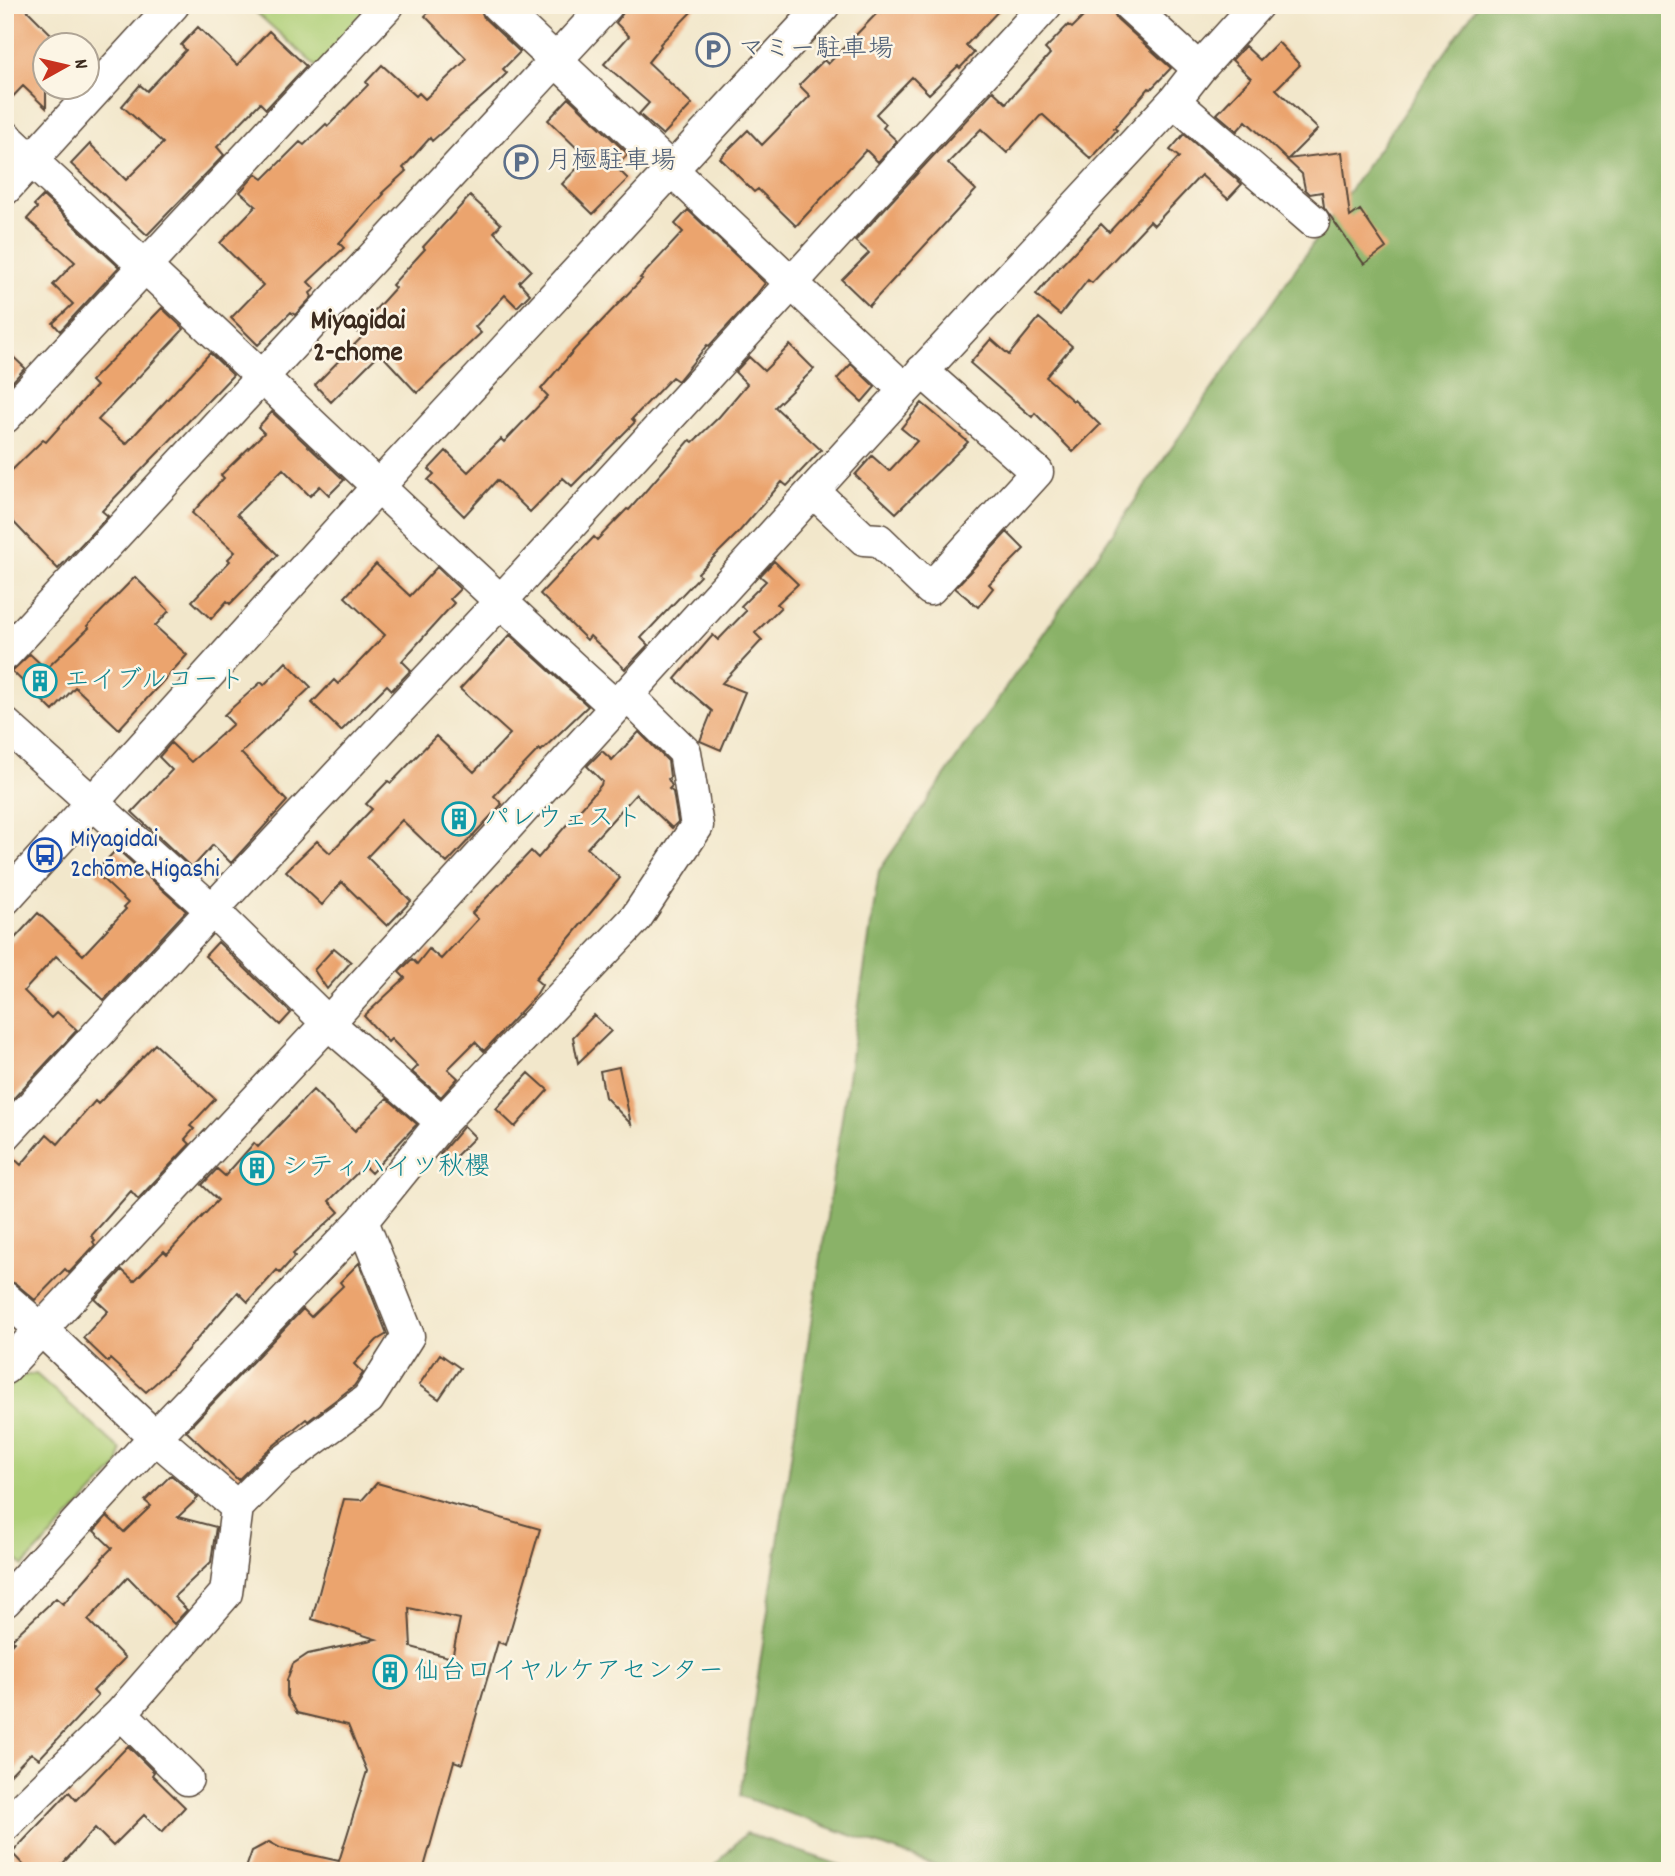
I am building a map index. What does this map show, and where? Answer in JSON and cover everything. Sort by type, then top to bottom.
[{"type":"street","points":[[5,189],[173,5]]},
{"type":"street","points":[[5,417],[388,5]]},
{"type":"street","points":[[497,5],[792,282],[914,381],[1037,472],[930,589],[879,540],[864,539],[813,491]]},
{"type":"street","points":[[5,654],[607,5]]},
{"type":"street","points":[[5,899],[377,488],[824,5]]},
{"type":"street","points":[[5,1135],[212,909],[500,602],[1046,5]]},
{"type":"street","points":[[1129,5],[1199,69]]},
{"type":"street","points":[[5,1368],[328,1023],[1174,100],[1257,5]]},
{"type":"street","points":[[1174,100],[1313,222]]},
{"type":"street","points":[[5,135],[500,602],[685,752],[698,826],[636,918],[442,1122],[362,1221],[155,1437],[5,1601]]},
{"type":"street","points":[[5,724],[212,909],[328,1023],[442,1122]]},
{"type":"street","points":[[5,1825],[121,1713],[226,1593],[237,1507],[281,1464],[368,1399],[408,1336],[362,1221]]},
{"type":"street","points":[[5,1298],[155,1437],[237,1507]]},
{"type":"street","points":[[121,1713],[187,1779]]},
{"type":"green space","points":[[248,5],[374,5],[318,68]]},
{"type":"green space","points":[[1478,5],[1670,5],[1670,1871],[952,1871],[740,1796],[879,871]]},
{"type":"green space","points":[[36,1374],[121,1450],[119,1465],[23,1566],[5,1548],[5,1392],[21,1376]]},
{"type":"green space","points":[[746,1833],[857,1871],[710,1871]]},
{"type":"building","points":[[15,5],[22,5],[49,32],[32,32],[32,95],[23,86],[5,105],[5,15]]},
{"type":"building","points":[[436,5],[479,5],[484,18],[520,52],[503,69],[507,73],[491,89],[432,141],[430,138],[403,168],[406,171],[382,193],[384,194],[339,243],[344,248],[308,282],[315,289],[310,293],[312,297],[295,315],[291,312],[258,345],[231,318],[263,285],[220,243],[256,206],[240,192],[256,174],[263,179],[300,142],[304,145],[326,124],[328,126],[368,85],[366,82],[382,65],[416,96],[419,93],[425,99],[464,62],[466,58],[425,16]]},
{"type":"building","points":[[625,5],[698,5],[660,44],[648,62],[692,104],[663,135],[639,114],[649,103],[604,64],[629,36],[616,23],[625,10]]},
{"type":"building","points":[[888,5],[1004,5],[966,45],[974,53],[960,68],[958,66],[929,94],[912,77],[876,114],[886,124],[883,128],[897,141],[878,162],[866,150],[796,226],[758,189],[754,192],[720,158],[748,130],[762,145],[810,96],[799,85],[824,60],[828,64]]},
{"type":"building","points":[[1095,5],[1110,5],[1117,19],[1171,68],[1149,88],[1091,159],[1043,115],[1007,153],[981,129],[948,163],[976,190],[869,306],[842,280],[869,253],[855,241],[993,91],[1006,103],[1050,54],[1045,49],[1068,25],[1072,28]]},
{"type":"building","points":[[198,27],[237,65],[269,31],[306,66],[266,109],[260,103],[217,147],[224,155],[147,235],[71,164],[90,144],[126,180],[163,143],[122,106],[140,85],[147,91],[186,50],[181,45]]},
{"type":"building","points":[[1278,42],[1300,65],[1276,89],[1318,129],[1288,159],[1342,152],[1350,217],[1360,210],[1386,248],[1364,264],[1324,207],[1322,192],[1310,194],[1305,189],[1302,174],[1246,121],[1237,131],[1217,114],[1251,78],[1232,60],[1245,46],[1260,60]]},
{"type":"building","points":[[569,98],[628,154],[616,167],[628,179],[593,214],[562,184],[587,158],[548,120]]},
{"type":"building","points":[[1184,134],[1242,184],[1228,199],[1201,175],[1154,225],[1150,221],[1092,283],[1088,280],[1060,315],[1036,295],[1101,224],[1109,232],[1179,157],[1170,150]]},
{"type":"building","points":[[43,196],[119,267],[60,331],[53,323],[73,304],[53,285],[75,262],[27,219],[37,208],[34,205]]},
{"type":"building","points":[[470,196],[501,224],[494,232],[531,270],[519,282],[530,294],[517,307],[505,295],[475,327],[481,333],[417,393],[380,353],[331,402],[315,385],[362,337],[356,331],[395,288],[392,285],[425,249],[423,247]]},
{"type":"building","points":[[688,210],[765,283],[709,346],[707,345],[678,381],[672,377],[632,419],[635,422],[572,486],[563,478],[530,512],[497,480],[464,516],[428,480],[434,474],[429,469],[446,451],[468,472],[501,439],[504,442],[548,396],[541,389],[575,349],[683,232],[675,224]]},
{"type":"building","points":[[162,308],[184,329],[98,420],[126,444],[210,353],[233,375],[102,511],[108,516],[58,569],[5,513],[5,477],[43,440],[46,442],[96,386],[91,381]]},
{"type":"building","points":[[1039,318],[1072,346],[1046,377],[1100,425],[1073,452],[1035,413],[1032,417],[970,363],[991,339],[1009,355]]},
{"type":"building","points":[[790,345],[814,369],[775,407],[821,450],[787,486],[782,482],[738,533],[698,573],[700,576],[641,638],[648,645],[625,669],[590,636],[587,640],[540,594],[594,537],[597,540],[629,510],[690,440],[693,442],[719,417],[747,384],[735,372],[749,357],[764,371]]},
{"type":"building","points":[[5,349],[25,368],[5,390]]},
{"type":"building","points":[[851,364],[875,387],[862,402],[837,379]]},
{"type":"building","points":[[922,403],[968,442],[896,513],[855,475],[872,456],[889,471],[917,441],[901,428]]},
{"type":"building","points":[[272,412],[344,480],[329,495],[320,486],[310,496],[283,469],[237,514],[278,555],[230,604],[227,601],[211,619],[192,601],[230,561],[228,559],[235,552],[192,513],[224,478],[221,475],[264,433],[258,427]]},
{"type":"building","points":[[1007,532],[1024,549],[989,584],[993,588],[978,607],[955,588]]},
{"type":"building","points":[[774,561],[798,584],[777,604],[781,607],[755,633],[762,640],[722,683],[745,692],[721,750],[700,741],[712,711],[675,679],[713,635],[718,640],[746,611],[741,606],[766,581],[760,576]]},
{"type":"building","points":[[376,564],[410,596],[437,567],[460,589],[450,599],[454,603],[402,661],[411,670],[392,690],[387,685],[341,731],[312,703],[334,680],[338,684],[385,635],[345,597]]},
{"type":"building","points":[[135,577],[169,611],[155,626],[187,655],[119,729],[75,687],[53,711],[12,671],[30,654],[46,669],[89,628],[87,626]]},
{"type":"building","points":[[510,635],[588,706],[541,751],[539,749],[494,796],[502,804],[447,863],[402,820],[367,857],[411,901],[387,926],[342,882],[322,905],[286,871],[317,841],[330,853],[372,809],[366,804],[388,781],[391,783],[436,736],[474,772],[510,734],[460,689]]},
{"type":"building","points":[[286,662],[311,687],[241,753],[287,801],[231,863],[213,845],[192,868],[132,812],[172,770],[159,757],[171,743],[191,762],[233,724],[224,715],[261,682],[264,685]]},
{"type":"building","points":[[639,732],[668,761],[668,779],[672,786],[669,789],[673,792],[678,822],[672,828],[636,794],[587,848],[620,878],[535,979],[542,985],[536,995],[484,1051],[475,1042],[448,1069],[458,1078],[441,1097],[412,1072],[418,1066],[391,1039],[388,1042],[364,1016],[405,978],[399,972],[412,959],[417,964],[429,949],[441,959],[478,919],[472,913],[531,851],[538,858],[601,785],[602,781],[587,766],[602,751],[612,760]]},
{"type":"building","points":[[117,849],[186,911],[104,1000],[56,956],[24,991],[51,1018],[57,1012],[77,1030],[13,1099],[5,1091],[5,949],[38,913],[83,955],[126,909],[124,907],[128,903],[95,872]]},
{"type":"building","points":[[218,942],[291,1013],[280,1025],[205,956]]},
{"type":"building","points":[[334,948],[351,962],[327,989],[314,970]]},
{"type":"building","points":[[594,1015],[611,1031],[578,1063],[573,1037]]},
{"type":"building","points":[[155,1044],[215,1099],[190,1126],[194,1129],[185,1139],[190,1144],[138,1199],[131,1191],[91,1236],[95,1245],[69,1273],[65,1269],[35,1300],[16,1284],[5,1280],[5,1153],[21,1165],[47,1134],[58,1144],[95,1101],[98,1104]]},
{"type":"building","points":[[619,1067],[631,1124],[605,1097],[600,1071]]},
{"type":"building","points":[[529,1073],[548,1090],[515,1127],[496,1109]]},
{"type":"building","points":[[313,1090],[355,1131],[387,1098],[417,1124],[371,1173],[364,1166],[329,1201],[339,1212],[293,1254],[295,1256],[280,1273],[277,1270],[248,1302],[238,1292],[171,1369],[146,1392],[83,1338],[108,1311],[95,1299],[122,1270],[134,1281],[164,1251],[167,1254],[218,1200],[202,1185],[217,1169],[225,1176],[254,1143],[258,1147]]},
{"type":"building","points":[[464,1126],[475,1137],[449,1163],[440,1154]]},
{"type":"building","points":[[359,1263],[387,1334],[377,1340],[354,1364],[363,1373],[354,1386],[308,1421],[306,1419],[267,1451],[238,1480],[186,1431],[303,1309],[311,1317],[343,1286],[340,1282]]},
{"type":"building","points":[[440,1354],[460,1368],[439,1399],[419,1385]]},
{"type":"building","points":[[171,1475],[198,1498],[178,1517],[216,1527],[211,1562],[174,1597],[187,1610],[174,1624],[128,1577],[88,1620],[125,1658],[93,1691],[98,1696],[39,1759],[31,1753],[5,1780],[5,1651],[14,1641],[12,1639],[56,1598],[63,1604],[112,1548],[94,1531],[107,1516],[124,1532],[151,1506],[145,1501]]},
{"type":"building","name":"仙台ロイヤルケアセンター","points":[[377,1483],[540,1529],[506,1645],[498,1642],[462,1764],[454,1761],[423,1871],[245,1871],[252,1851],[269,1842],[280,1848],[339,1861],[367,1771],[348,1725],[297,1713],[287,1696],[287,1680],[293,1664],[308,1654],[376,1639],[312,1619],[344,1499],[362,1500]],"holes":[[[409,1608],[460,1619],[452,1658],[411,1647]]]},
{"type":"building","points":[[128,1746],[154,1772],[152,1775],[185,1807],[162,1832],[144,1815],[113,1846],[95,1828],[56,1871],[29,1871],[12,1853],[69,1792],[76,1800]]},
{"type":"place","name":"マミー駐車場","points":[[713,50]]},
{"type":"place","name":"月極駐車場","points":[[521,162]]},
{"type":"place","name":"エイブルコート","points":[[40,681]]},
{"type":"place","name":"パレウェスト","points":[[459,819]]},
{"type":"place","name":"Miyagidai 2chōme Higashi","points":[[45,855]]},
{"type":"place","name":"シティハイツ秋櫻","points":[[257,1168]]},
{"type":"place","name":"仙台ロイヤルケアセンター","points":[[390,1672]]},
{"type":"district","name":"Miyagidai 2-chome","points":[[358,339]]}]
